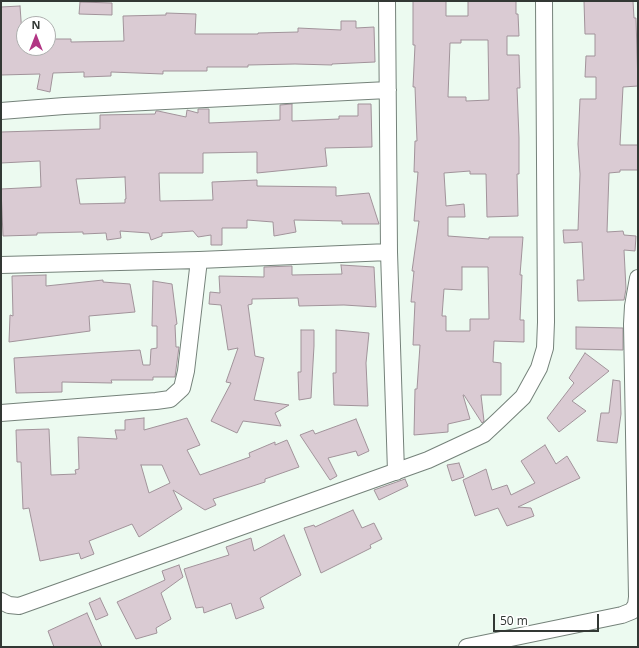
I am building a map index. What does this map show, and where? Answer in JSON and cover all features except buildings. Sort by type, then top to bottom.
[{"type":"street","points":[[387,1],[389,252],[396,472]]},
{"type":"street","points":[[1,601],[8,605],[19,606],[428,460],[484,434],[523,397],[539,368],[545,348],[544,1]]},
{"type":"street","points":[[1,111],[64,106],[388,90]]},
{"type":"street","points":[[1,265],[199,260],[389,252]]},
{"type":"street","points":[[1,413],[156,402],[170,399],[182,388],[186,371],[199,260]]},
{"type":"street","points":[[467,647],[622,615],[632,611],[636,605],[637,589],[632,324],[633,306],[638,278]]}]
